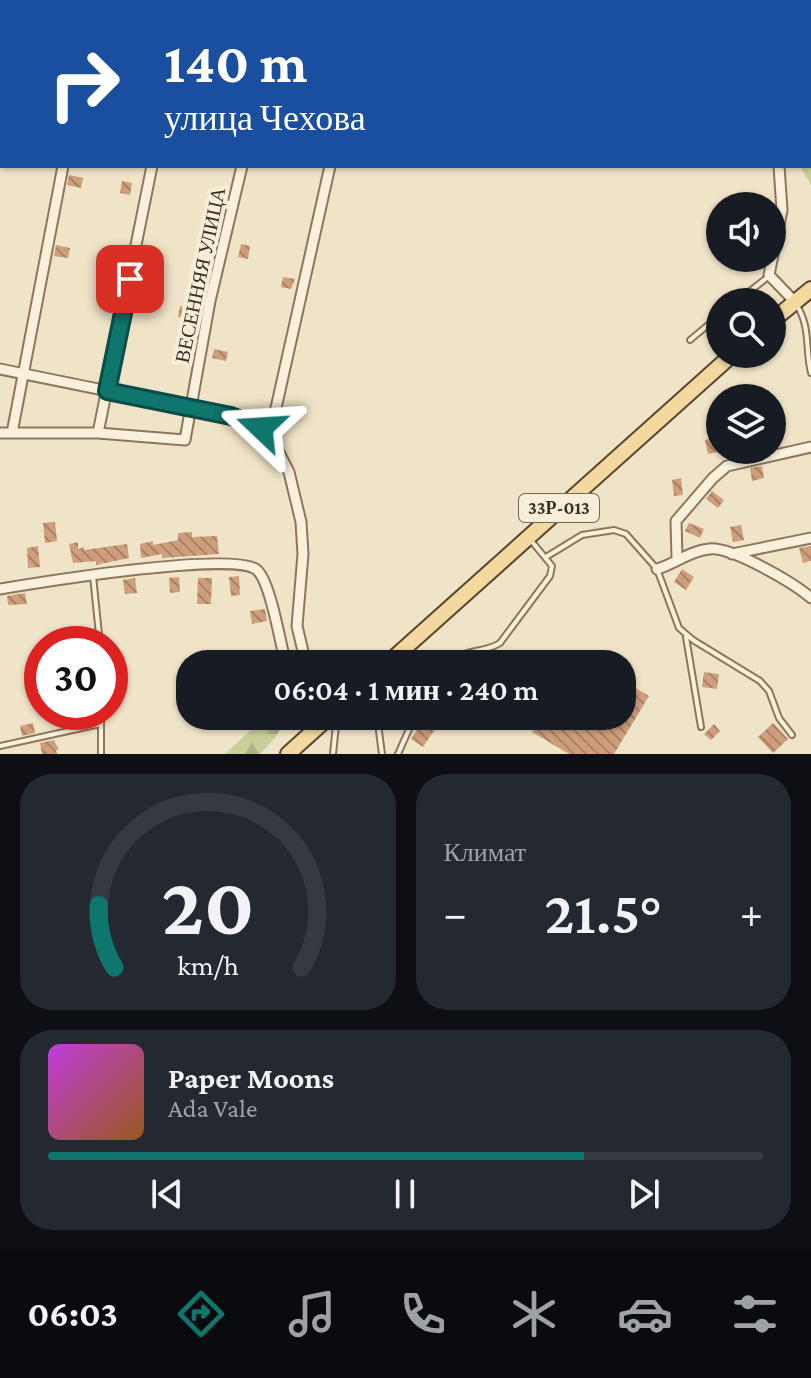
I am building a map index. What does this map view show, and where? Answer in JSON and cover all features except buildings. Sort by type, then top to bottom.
[{"type":"main road","points":[[786,309],[811,289]]},
{"type":"main road","name":"33Р-013","points":[[403,650],[717,368]]},
{"type":"main road","points":[[288,754],[314,730]]},
{"type":"street","points":[[12,433],[63,168]]},
{"type":"street","points":[[0,433],[98,433],[152,168]]},
{"type":"street","name":"ВЕСЕННЯЯ УЛИЦА","points":[[98,433],[185,440],[210,301],[242,168]]},
{"type":"street","points":[[270,435],[330,168]]},
{"type":"street","points":[[779,168],[782,210],[769,275],[795,302]]},
{"type":"street","points":[[0,369],[246,421],[270,435],[289,472],[301,522],[303,554],[297,626],[303,650]]},
{"type":"street","points":[[677,558],[676,521],[722,469],[734,463],[811,447]]},
{"type":"street","points":[[732,554],[811,538]]},
{"type":"street","points":[[657,569],[668,566],[677,558],[710,548],[732,554],[781,577],[811,598]]},
{"type":"street","points":[[0,589],[156,568],[224,564],[250,566],[255,568],[265,584],[282,650]]},
{"type":"lane","points":[[753,288],[769,275]]},
{"type":"lane","points":[[795,302],[808,328],[811,373]]},
{"type":"lane","points":[[690,340],[706,327]]},
{"type":"lane","points":[[546,557],[582,535],[614,530],[626,534],[657,569],[674,620],[685,635],[760,681],[769,691],[779,718],[792,735]]},
{"type":"lane","points":[[478,650],[492,648],[507,636],[550,576],[552,566],[528,537]]},
{"type":"lane","points":[[93,576],[98,626]]},
{"type":"lane","points":[[685,635],[701,727]]},
{"type":"lane","points":[[0,746],[73,730]]},
{"type":"lane","points":[[100,730],[101,754]]},
{"type":"lane","points":[[329,730],[333,754]]},
{"type":"lane","points":[[379,730],[382,754]]},
{"type":"lane","points":[[398,754],[409,730]]},
{"type":"green space","points":[[801,168],[811,168],[811,185]]},
{"type":"green space","points":[[250,730],[279,730],[260,754],[225,754]]},
{"type":"route","points":[[130,279],[107,391],[231,416],[261,428]]}]
